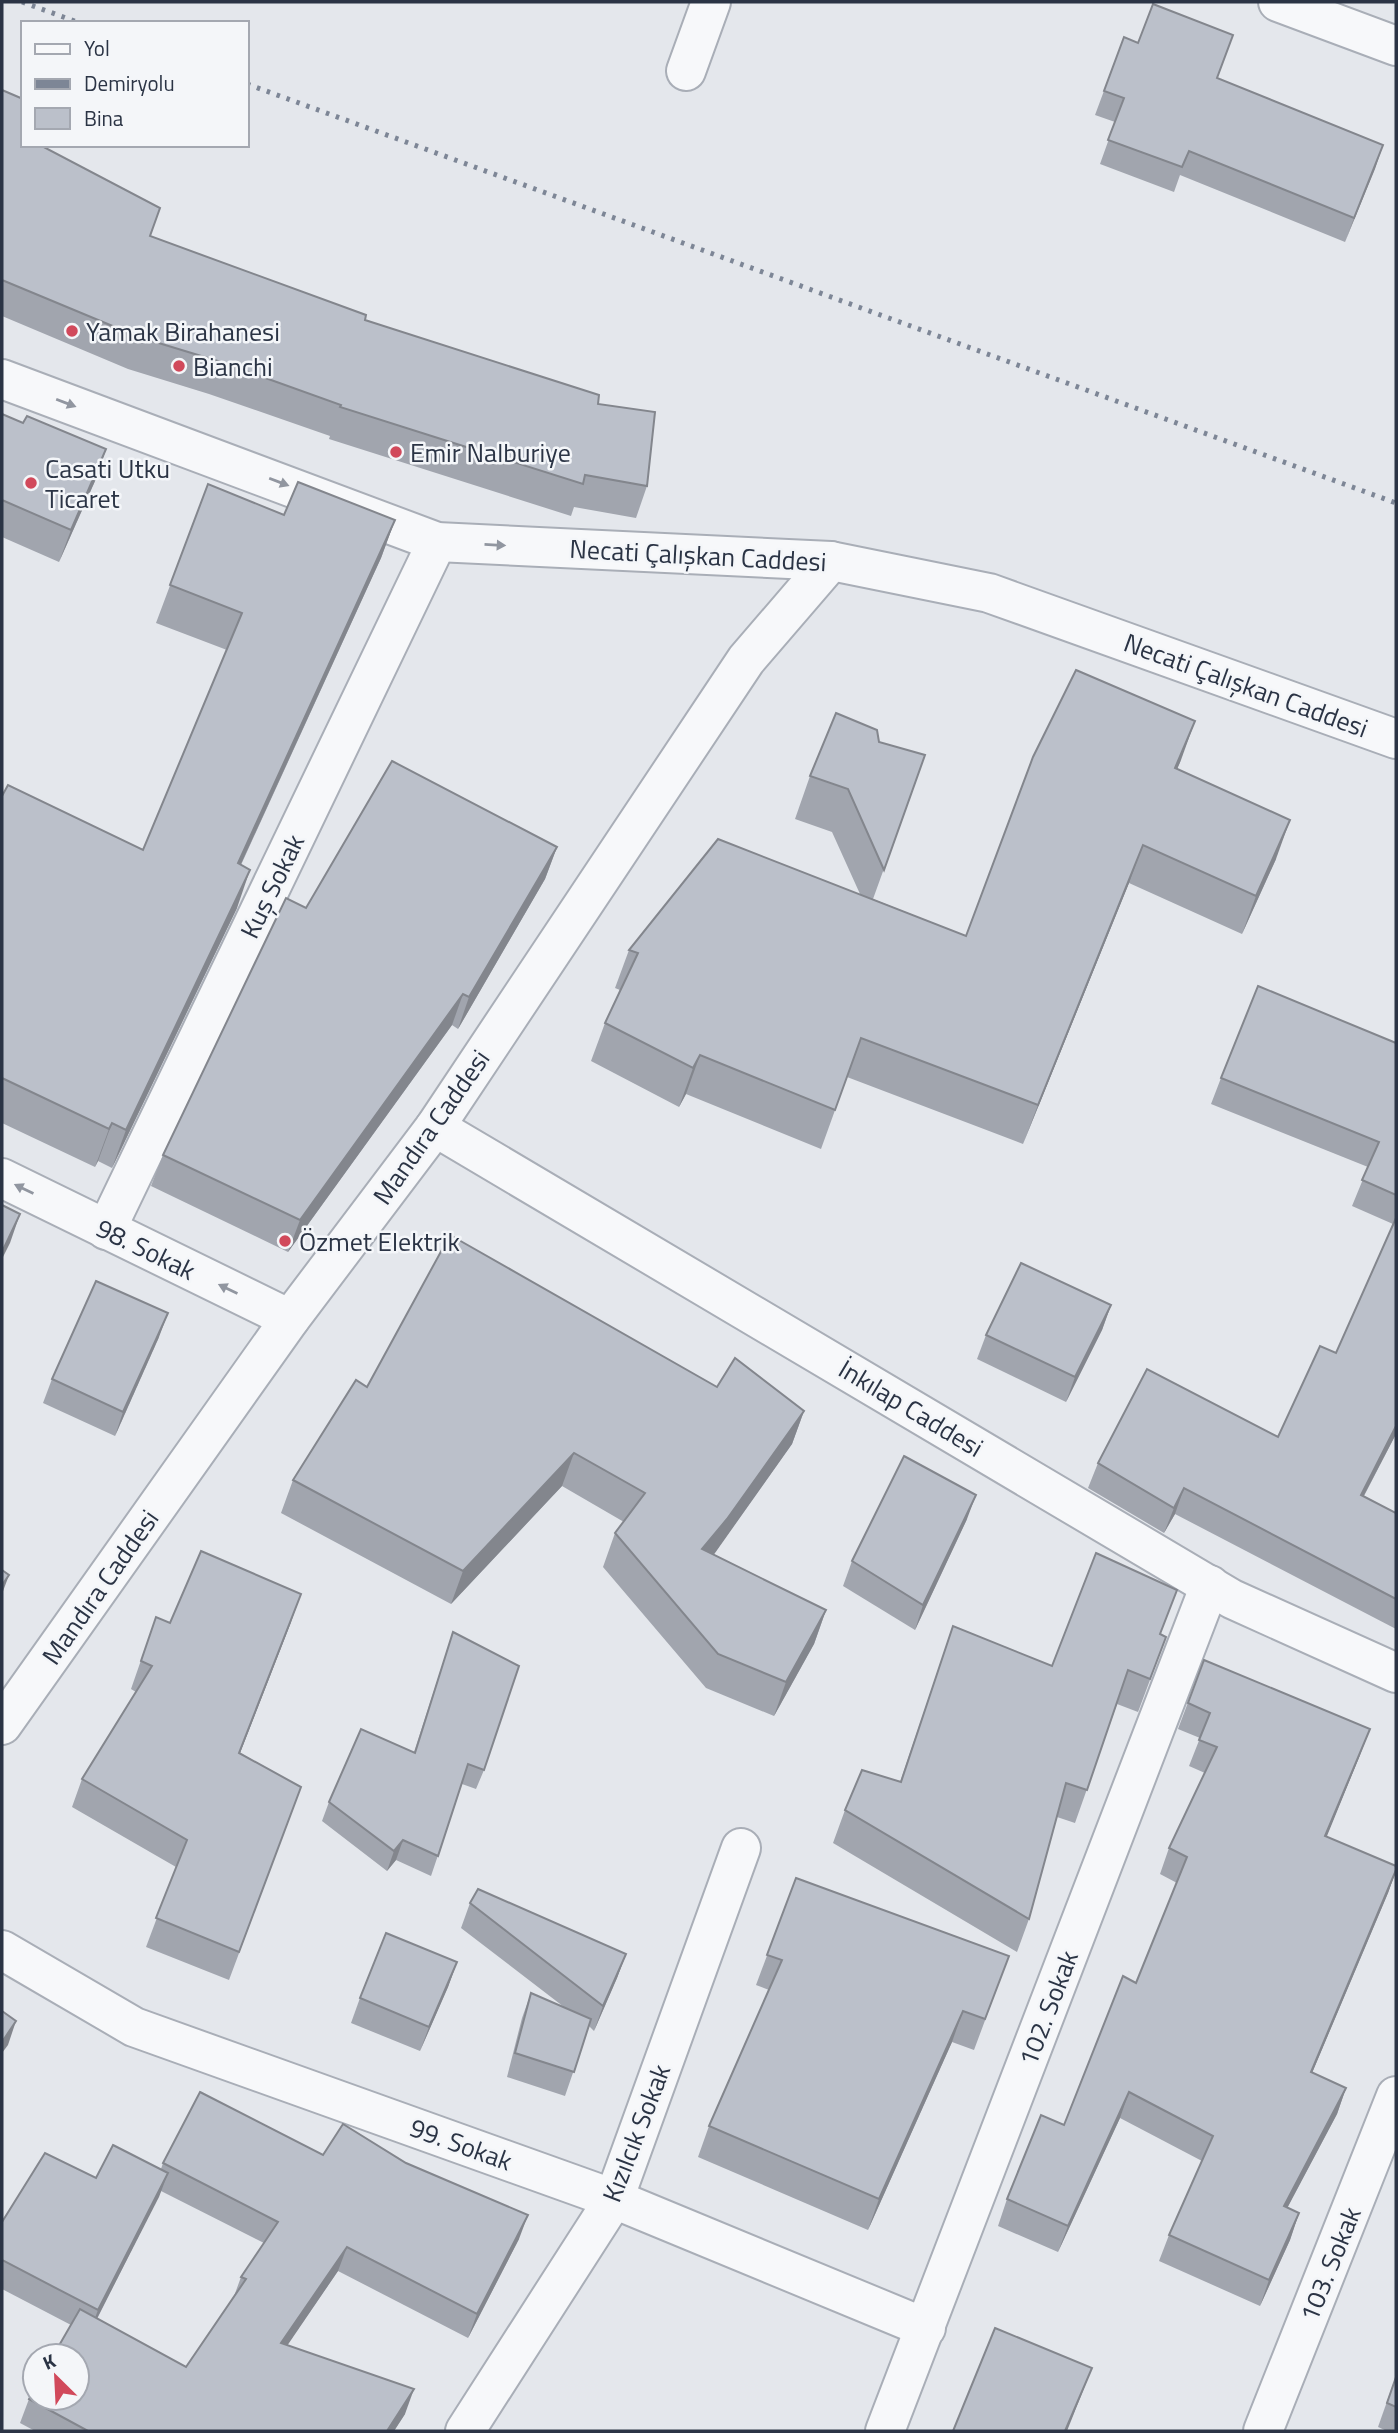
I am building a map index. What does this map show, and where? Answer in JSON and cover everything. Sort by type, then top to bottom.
[{"type":"street","points":[[686,71],[711,2]]},
{"type":"street","points":[[1278,2],[1396,46]]},
{"type":"street","name":"Necati Çalışkan Caddesi","points":[[2,379],[437,542],[831,561],[989,593],[1396,739]]},
{"type":"street","name":"Kuş Sokak","points":[[106,1230],[437,542]]},
{"type":"street","name":"Mandıra Caddesi","points":[[2,1726],[290,1319],[435,1127],[746,660],[831,561]]},
{"type":"street","name":"İnkılap Caddesi","points":[[435,1127],[1232,1599],[1396,1673]]},
{"type":"street","name":"98. Sokak","points":[[2,1178],[290,1319]]},
{"type":"street","name":"102. Sokak","points":[[886,2431],[1210,1585]]},
{"type":"street","name":"Kızılcık Sokak","points":[[465,2431],[614,2199],[741,1848]]},
{"type":"street","name":"99. Sokak","points":[[2,1950],[134,2027],[614,2199],[926,2328]]},
{"type":"street","name":"103. Sokak","points":[[1263,2431],[1396,2096]]},
{"type":"building","points":[[1153,4],[1233,35],[1217,78],[1383,145],[1354,218],[1189,151],[1182,167],[1108,140],[1124,98],[1104,91],[1124,37],[1138,43]]},
{"type":"building","points":[[2,90],[21,98],[21,147],[44,147],[160,208],[150,236],[366,315],[365,320],[599,395],[598,404],[655,412],[647,486],[585,475],[583,484],[340,407],[341,405],[221,362],[139,337],[2,280]]},
{"type":"building","points":[[2,414],[23,423],[27,416],[106,449],[71,530],[2,500]]},
{"type":"building","points":[[298,482],[395,520],[238,863],[250,870],[126,1130],[112,1123],[109,1129],[2,1078],[2,796],[8,785],[143,850],[242,613],[170,585],[208,484],[284,515]]},
{"type":"building","points":[[1076,670],[1195,721],[1175,768],[1290,820],[1256,896],[1143,845],[1038,1105],[861,1038],[835,1110],[700,1055],[693,1068],[605,1023],[638,953],[629,950],[718,839],[966,936],[1033,757]]},
{"type":"building","points":[[836,713],[877,730],[879,742],[925,755],[884,870],[848,789],[810,776]]},
{"type":"building","points":[[392,761],[557,847],[469,997],[463,994],[300,1220],[163,1155],[286,898],[306,908]]},
{"type":"building","points":[[1258,986],[1396,1043],[1396,1195],[1362,1180],[1379,1142],[1221,1078]]},
{"type":"building","points":[[2,1205],[20,1214],[2,1252]]},
{"type":"building","points":[[1396,1218],[1396,1426],[1361,1495],[1396,1513],[1396,1599],[1184,1488],[1174,1508],[1098,1463],[1147,1369],[1278,1437],[1320,1346],[1336,1353]]},
{"type":"building","points":[[450,1235],[717,1387],[735,1358],[804,1411],[727,1519],[702,1549],[826,1610],[786,1682],[718,1654],[615,1533],[645,1493],[574,1453],[463,1571],[293,1480],[356,1380],[367,1387]]},
{"type":"building","points":[[1021,1263],[1111,1305],[1075,1377],[986,1335]]},
{"type":"building","points":[[96,1281],[168,1313],[123,1412],[52,1379]]},
{"type":"building","points":[[904,1456],[976,1495],[923,1605],[852,1561]]},
{"type":"building","points":[[201,1551],[301,1594],[239,1753],[301,1787],[239,1952],[156,1918],[187,1840],[82,1779],[152,1666],[141,1661],[156,1617],[170,1623]]},
{"type":"building","points":[[1096,1553],[1177,1590],[1160,1634],[1166,1637],[1150,1679],[1128,1670],[1087,1790],[1066,1783],[1029,1919],[845,1810],[862,1770],[901,1782],[953,1626],[1052,1666]]},
{"type":"building","points":[[2,1570],[9,1575],[2,1585]]},
{"type":"building","points":[[453,1632],[519,1666],[484,1770],[468,1764],[438,1856],[403,1840],[394,1851],[329,1802],[361,1729],[415,1753]]},
{"type":"building","points":[[1204,1660],[1370,1729],[1325,1836],[1396,1866],[1311,2072],[1346,2088],[1284,2206],[1299,2213],[1269,2280],[1169,2235],[1213,2136],[1129,2092],[1068,2226],[1007,2199],[1041,2115],[1064,2125],[1123,1976],[1136,1983],[1187,1857],[1169,1848],[1217,1747],[1199,1740],[1210,1713],[1188,1703]]},
{"type":"building","points":[[796,1878],[1009,1956],[985,2019],[963,2011],[879,2199],[709,2126],[782,1960],[767,1955]]},
{"type":"building","points":[[478,1889],[626,1954],[603,2006],[470,1903]]},
{"type":"building","points":[[386,1933],[457,1962],[429,2027],[360,1998]]},
{"type":"building","points":[[531,1993],[591,2019],[574,2072],[515,2053]]},
{"type":"building","points":[[2,2011],[16,2021],[2,2042]]},
{"type":"building","points":[[200,2092],[323,2155],[343,2124],[406,2163],[528,2215],[477,2314],[347,2247],[281,2343],[414,2389],[387,2431],[88,2431],[53,2412],[91,2412],[91,2342],[61,2342],[80,2309],[186,2367],[246,2279],[241,2277],[278,2222],[163,2163]]},
{"type":"building","points":[[113,2145],[168,2173],[98,2310],[2,2260],[2,2222],[45,2153],[96,2178]]},
{"type":"building","points":[[995,2328],[1092,2368],[1065,2431],[953,2431]]},
{"type":"building","points":[[1396,2377],[1396,2407],[1387,2403]]},
{"type":"railway","points":[[22,2],[74,21]]},
{"type":"railway","points":[[248,84],[1396,503]]},
{"type":"place","name":"Yamak Birahanesi","points":[[72,331]]},
{"type":"place","name":"Bianchi","points":[[179,366]]},
{"type":"place","name":"Emir Nalburiye","points":[[396,452]]},
{"type":"place","name":"Casati Utku Ticaret","points":[[31,483]]},
{"type":"place","name":"Özmet Elektrik","points":[[285,1241]]}]
